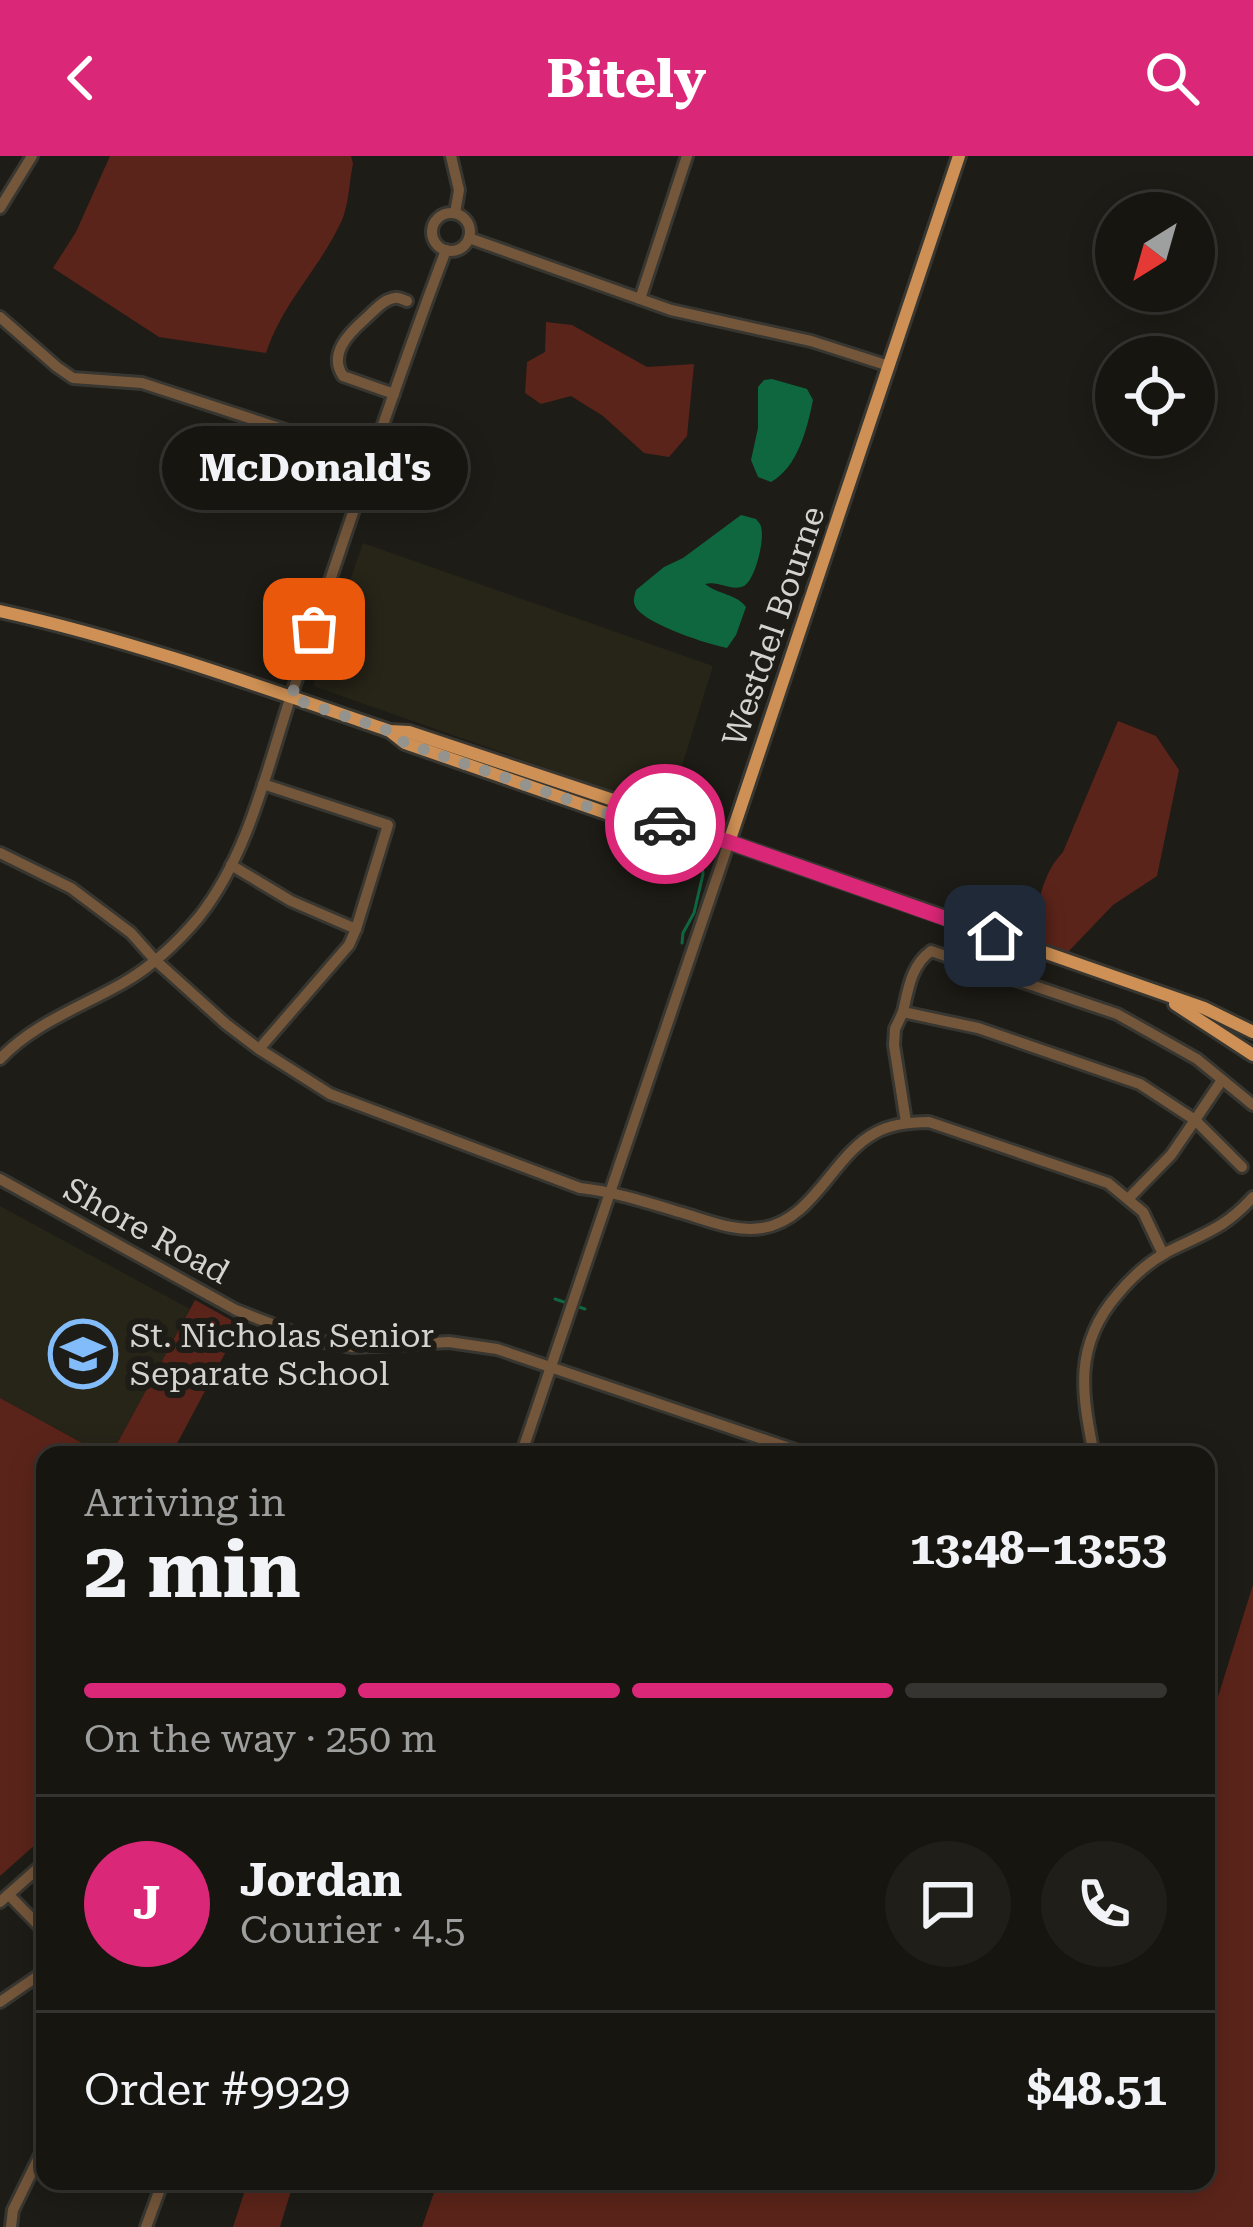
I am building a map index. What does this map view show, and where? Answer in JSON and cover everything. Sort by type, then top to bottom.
[{"type":"main road","name":"Westdel Bourne","points":[[729,842],[959,156]]},
{"type":"main road","points":[[0,611],[50,622],[390,731],[405,743],[638,824],[653,820],[729,842],[1204,1008],[1253,1031]]},
{"type":"main road","points":[[1159,994],[1253,1055]]},
{"type":"street","points":[[2,198],[32,156]]},
{"type":"street","points":[[451,156],[459,190],[454,213]]},
{"type":"street","points":[[640,299],[687,156]]},
{"type":"street","points":[[454,213],[468,223],[470,238],[459,250],[446,250],[435,242],[432,229],[438,218],[454,213]]},
{"type":"street","points":[[470,238],[671,310],[811,341],[889,366]]},
{"type":"street","points":[[0,1059],[45,1023],[126,982],[155,959],[200,916],[231,866],[446,250]]},
{"type":"street","points":[[394,394],[343,376],[336,362],[350,333],[380,306],[397,298],[407,301]]},
{"type":"street","points":[[0,317],[73,378],[142,383],[370,458]]},
{"type":"street","points":[[259,1049],[349,945],[388,825],[263,784]]},
{"type":"street","name":"Westdel Bourne","points":[[524,1446],[729,842]]},
{"type":"street","points":[[0,853],[71,888],[130,933],[226,1024],[330,1094],[580,1188],[610,1191],[726,1227],[761,1228],[794,1215],[878,1130],[929,1121],[1108,1183],[1143,1211],[1163,1254]]},
{"type":"street","points":[[231,866],[291,901],[356,929]]},
{"type":"street","points":[[906,1122],[895,1029],[916,965],[931,951],[1117,1014],[1197,1060],[1253,1106]]},
{"type":"street","points":[[903,1012],[978,1028],[1140,1084],[1195,1120],[1242,1167]]},
{"type":"street","points":[[1129,1198],[1171,1155],[1222,1080]]},
{"type":"street","name":"Shore Road","points":[[0,1179],[236,1310],[313,1340],[353,1347],[449,1342],[497,1349],[783,1446]]},
{"type":"street","points":[[1093,1446],[1082,1377],[1093,1329],[1136,1274],[1163,1254],[1224,1226],[1253,1198]]},
{"type":"street","points":[[36,1870],[5,1898],[36,1924]]},
{"type":"street","points":[[0,2002],[36,1977]]},
{"type":"street","points":[[11,2227],[13,2210],[36,2164]]},
{"type":"street","points":[[146,2227],[160,2190]]},
{"type":"shaded area","points":[[110,156],[351,156],[342,220],[282,317],[266,353],[159,337],[53,268],[76,232]]},
{"type":"shaded area","points":[[546,322],[572,325],[647,367],[694,364],[687,436],[669,457],[644,453],[603,416],[571,396],[541,404],[525,393],[527,362],[545,352]]},
{"type":"shaded area","points":[[772,379],[807,389],[813,400],[795,457],[771,482],[758,477],[751,460],[758,428],[758,387]]},
{"type":"shaded area","points":[[741,515],[756,519],[761,526],[752,576],[739,587],[705,584],[746,607],[727,648],[665,627],[637,609],[636,590]]},
{"type":"shaded area","points":[[363,543],[713,666],[668,811],[313,686]]},
{"type":"shaded area","points":[[1118,721],[1156,736],[1179,770],[1157,876],[1113,905],[1067,953],[1034,938],[1039,903]]},
{"type":"shaded area","name":"St. Nicholas Senior Separate School","points":[[0,1206],[190,1309],[116,1446],[88,1446],[0,1398]]},
{"type":"shaded area","points":[[195,1300],[240,1325],[176,1446],[116,1446]]},
{"type":"shaded area","points":[[0,1398],[88,1446],[36,1446],[36,1844],[0,1876]]},
{"type":"shaded area","points":[[1253,1585],[1253,2227],[422,2227],[435,2190],[1215,2190],[1215,1706]]},
{"type":"shaded area","points":[[245,2190],[291,2190],[280,2227],[233,2227]]},
{"type":"waterway","points":[[682,943],[694,913],[706,843]]},
{"type":"waterway","points":[[555,1299],[585,1309]]},
{"type":"way so far","points":[[314,629],[291,698],[638,824],[653,820],[665,824]]},
{"type":"place","name":"McDonald's","points":[[314,629]]},
{"type":"place","name":"St. Nicholas Senior Separate School","points":[[83,1354]]},
{"type":"route","points":[[665,824],[995,936]]}]
